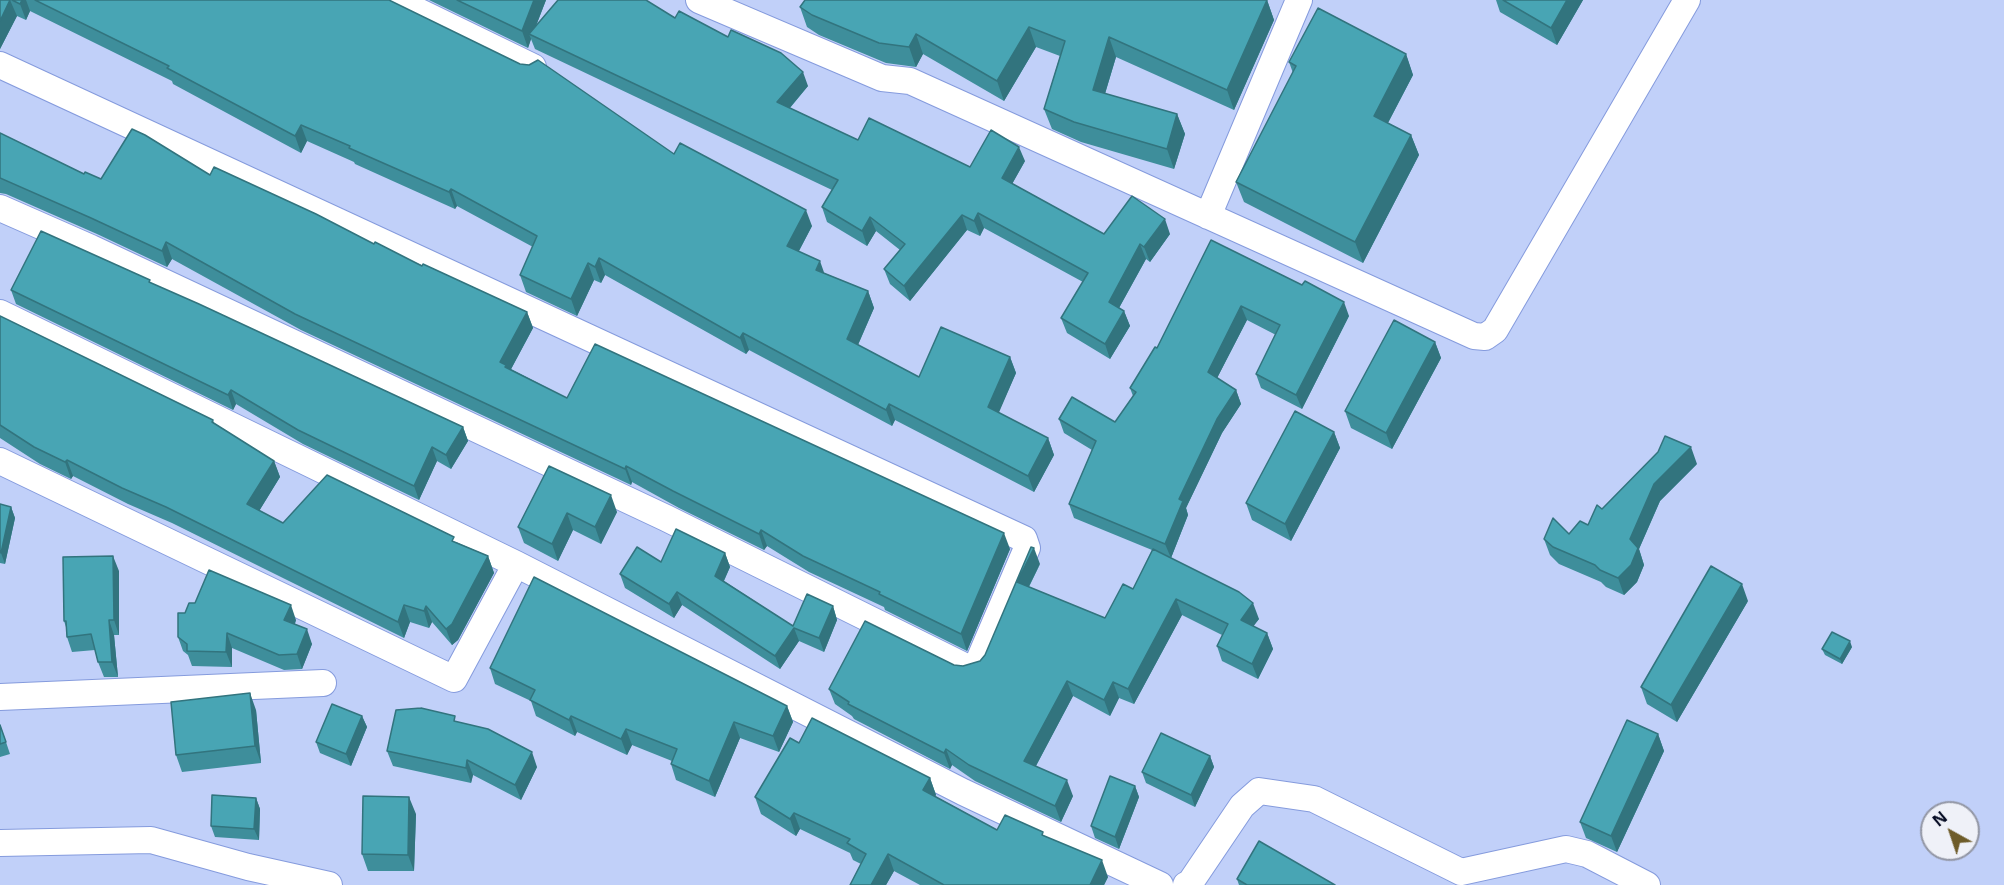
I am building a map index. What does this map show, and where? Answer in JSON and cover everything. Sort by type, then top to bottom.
[{"type":"street","points":[[395,0],[532,67]]},
{"type":"street","points":[[699,0],[882,78],[910,81],[1473,336],[1485,337],[1496,330],[1687,0]]},
{"type":"street","points":[[1208,216],[1299,0]]},
{"type":"street","points":[[0,65],[1024,539],[1027,548],[977,665],[966,667],[655,513],[91,248],[0,208]]},
{"type":"street","points":[[0,313],[516,564],[963,792],[1160,885]]},
{"type":"street","points":[[0,460],[454,679],[516,564]]},
{"type":"street","points":[[0,697],[323,683]]},
{"type":"street","points":[[1185,885],[1190,882],[1242,806],[1259,791],[1314,799],[1461,872],[1566,849],[1587,854],[1647,885]]},
{"type":"street","points":[[0,843],[151,840],[248,867],[329,885]]},
{"type":"building","points":[[0,0],[10,0],[0,21]]},
{"type":"building","points":[[35,0],[389,0],[520,64],[529,65],[538,60],[674,154],[680,143],[806,210],[787,246],[820,261],[816,270],[868,291],[847,339],[919,377],[941,327],[1010,357],[988,407],[1048,438],[1028,476],[889,404],[886,410],[743,333],[740,338],[599,258],[595,267],[588,263],[571,299],[520,275],[537,236],[451,189],[449,192],[301,125],[295,136],[167,68],[169,66]]},
{"type":"building","points":[[457,0],[534,0],[522,31]]},
{"type":"building","points":[[558,0],[646,0],[675,18],[679,11],[728,37],[731,30],[781,53],[803,72],[777,102],[858,140],[869,118],[970,167],[991,130],[1019,147],[1002,178],[1104,234],[1132,196],[1165,219],[1144,247],[1140,244],[1109,302],[1124,311],[1105,344],[1061,318],[1088,273],[978,213],[974,221],[962,215],[904,286],[884,269],[905,244],[870,217],[862,231],[822,207],[838,180],[529,34]]},
{"type":"building","points":[[805,0],[1267,0],[1227,90],[1109,37],[1093,90],[1177,114],[1167,149],[1074,122],[1044,109],[1065,41],[1029,27],[997,81],[916,34],[909,47],[879,43],[812,15],[800,7]]},
{"type":"building","points":[[1503,0],[1567,0],[1551,28]]},
{"type":"building","points":[[1318,8],[1406,54],[1374,116],[1411,135],[1355,242],[1236,182],[1296,66],[1289,62]]},
{"type":"building","points":[[132,129],[210,175],[214,167],[316,214],[374,244],[375,242],[422,266],[423,264],[527,312],[500,362],[506,365],[505,367],[567,398],[595,344],[1004,533],[961,634],[879,594],[880,592],[803,556],[761,530],[759,534],[626,466],[625,469],[295,314],[166,242],[162,251],[0,178],[0,133],[84,174],[85,172],[101,179]]},
{"type":"building","points":[[41,231],[463,427],[446,455],[432,447],[414,486],[298,430],[231,390],[228,395],[11,290]]},
{"type":"building","points":[[1211,240],[1302,285],[1305,281],[1344,302],[1296,395],[1256,374],[1280,325],[1241,306],[1208,372],[1236,390],[1217,419],[1179,499],[1183,501],[1165,544],[1069,504],[1096,441],[1059,419],[1072,397],[1115,422],[1136,392],[1130,388],[1155,347],[1157,348]]},
{"type":"building","points":[[0,316],[213,420],[212,422],[274,461],[247,504],[283,523],[327,475],[454,537],[452,541],[488,556],[452,624],[446,629],[426,606],[424,611],[404,605],[398,622],[166,507],[67,460],[65,462],[34,447],[0,425]]},
{"type":"building","points":[[1394,320],[1435,342],[1386,433],[1345,411]]},
{"type":"building","points":[[1295,411],[1334,432],[1285,524],[1246,503]]},
{"type":"building","points":[[1665,436],[1691,447],[1654,484],[1630,539],[1638,548],[1631,565],[1618,578],[1600,570],[1595,565],[1553,547],[1544,539],[1553,518],[1569,534],[1580,521],[1588,525],[1597,505],[1602,509],[1658,452]]},
{"type":"building","points":[[549,466],[611,495],[595,527],[567,513],[552,544],[518,527]]},
{"type":"building","points":[[0,504],[11,507],[1,553],[0,552]]},
{"type":"building","points":[[676,529],[725,553],[715,576],[793,626],[807,594],[833,606],[819,638],[794,628],[775,656],[677,592],[669,604],[620,574],[637,547],[661,562]]},
{"type":"building","points":[[1031,547],[1034,548],[1017,582],[1105,618],[1123,584],[1133,589],[1153,549],[1239,592],[1253,603],[1241,620],[1267,633],[1252,664],[1217,646],[1228,624],[1176,599],[1128,689],[1113,682],[1104,700],[1067,681],[1024,761],[1067,780],[1055,806],[969,765],[946,749],[944,753],[848,704],[849,702],[829,689],[865,621],[954,665],[963,666],[980,661],[985,655]]},
{"type":"building","points":[[113,556],[114,620],[109,620],[112,662],[98,662],[91,634],[67,637],[66,621],[64,621],[63,557]]},
{"type":"building","points":[[1711,566],[1742,584],[1671,705],[1641,687]]},
{"type":"building","points":[[209,570],[291,605],[284,620],[307,629],[297,654],[279,655],[227,633],[226,652],[187,651],[187,644],[178,637],[178,613],[185,613],[189,603],[195,603]]},
{"type":"building","points":[[534,577],[787,706],[773,736],[734,722],[709,781],[671,764],[677,749],[626,729],[621,739],[571,716],[569,720],[530,700],[535,690],[490,668]]},
{"type":"building","points":[[1832,632],[1850,641],[1840,659],[1822,649]]},
{"type":"building","points":[[250,693],[255,746],[176,755],[171,702]]},
{"type":"building","points":[[332,704],[362,716],[346,754],[316,742]]},
{"type":"building","points":[[421,708],[455,716],[454,721],[488,729],[532,752],[515,785],[467,760],[466,768],[387,751],[396,710]]},
{"type":"building","points":[[812,718],[930,778],[923,790],[997,830],[1005,815],[1043,832],[1042,835],[1102,860],[1090,885],[944,885],[888,854],[871,885],[850,885],[866,854],[847,843],[850,839],[794,813],[790,819],[755,797],[790,738],[799,743]]},
{"type":"building","points":[[1627,720],[1658,734],[1611,836],[1580,822]]},
{"type":"building","points":[[0,725],[6,742],[0,744]]},
{"type":"building","points":[[1161,733],[1210,756],[1191,795],[1142,772]]},
{"type":"building","points":[[1110,776],[1135,786],[1115,837],[1091,826]]},
{"type":"building","points":[[212,795],[256,798],[254,829],[211,826]]},
{"type":"building","points":[[363,796],[409,797],[408,855],[362,854]]},
{"type":"building","points":[[1259,841],[1335,885],[1247,885],[1237,879]]}]
